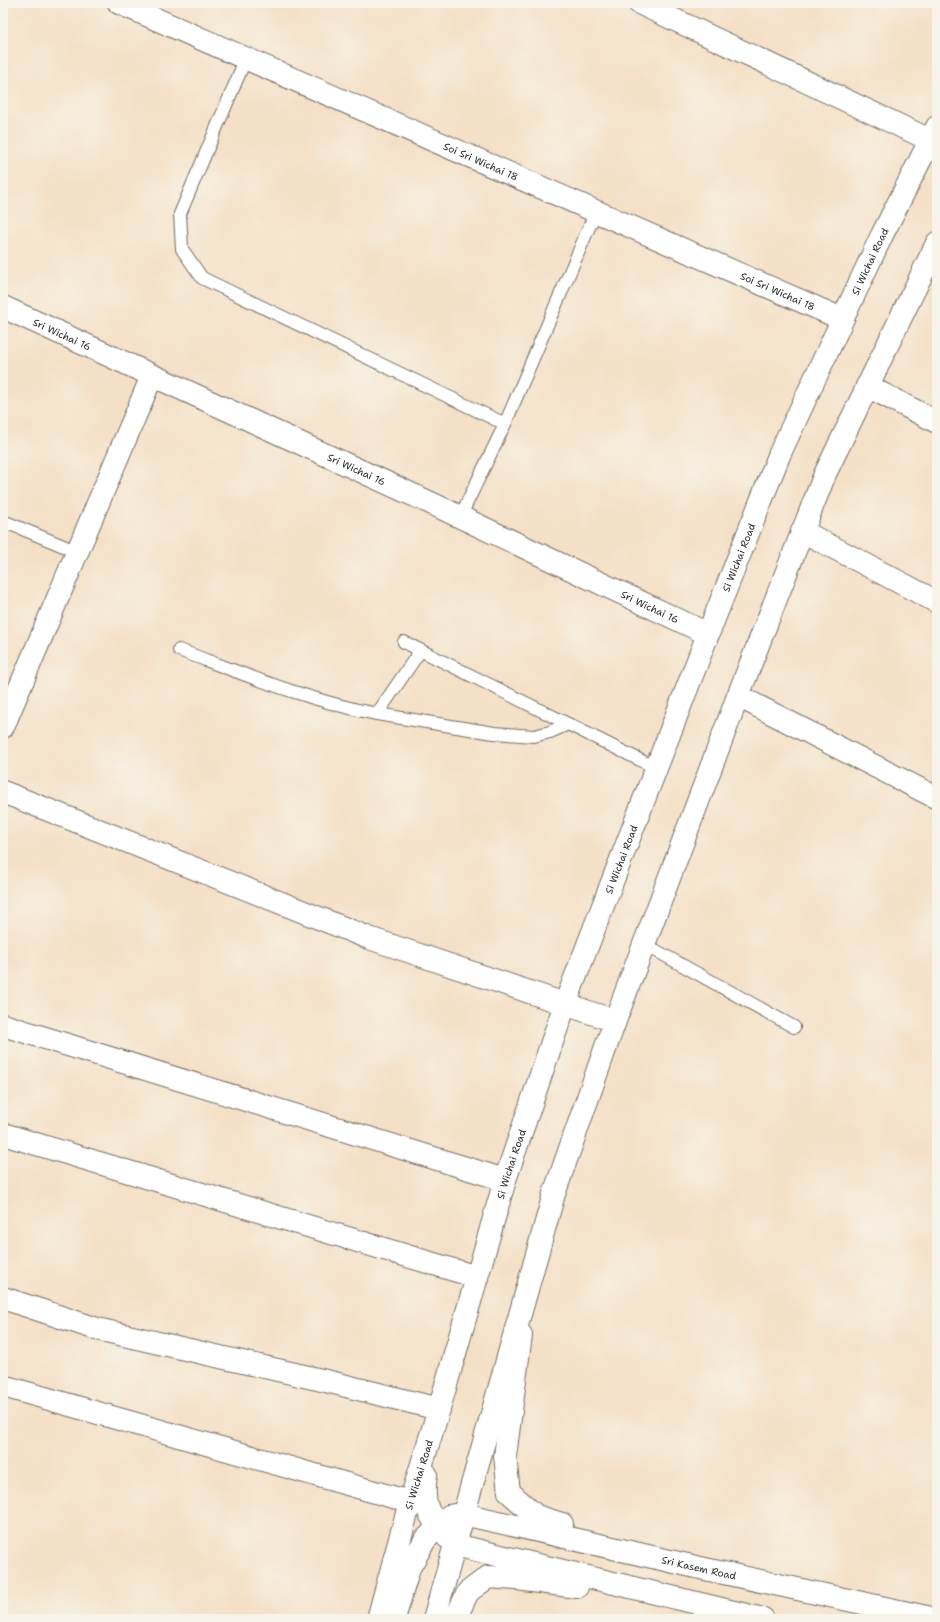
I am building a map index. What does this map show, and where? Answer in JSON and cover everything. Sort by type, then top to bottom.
[{"type":"street","name":"Soi Sri Wichai 18","points":[[119,3],[842,319]]},
{"type":"street","points":[[639,3],[934,134]]},
{"type":"street","name":"Si Wichai Road","points":[[378,1619],[410,1502],[430,1440],[505,1180],[566,1004],[708,634],[780,453],[881,237],[934,134]]},
{"type":"street","points":[[434,1619],[554,1194],[615,1021],[738,696],[825,474],[937,243]]},
{"type":"street","name":"Sri Wichai 16","points":[[3,307],[460,517],[708,634]]},
{"type":"street","points":[[3,727],[152,376]]},
{"type":"street","points":[[867,386],[937,422]]},
{"type":"street","points":[[802,531],[937,602]]},
{"type":"street","points":[[738,696],[937,798]]},
{"type":"street","points":[[3,792],[369,938],[615,1021]]},
{"type":"street","points":[[3,1025],[505,1180]]},
{"type":"street","points":[[3,1134],[477,1277]]},
{"type":"street","points":[[526,1295],[505,1456],[509,1492],[536,1516],[705,1570]]},
{"type":"street","points":[[3,1298],[97,1329],[319,1379],[439,1409]]},
{"type":"street","points":[[3,1386],[410,1502]]},
{"type":"street","points":[[430,1440],[424,1494],[430,1516],[455,1545],[763,1619]]},
{"type":"street","points":[[394,1619],[409,1568],[425,1540],[449,1516],[463,1514]]},
{"type":"street","name":"Sri Kasem Road","points":[[463,1514],[705,1570],[936,1619]]},
{"type":"street","points":[[455,1619],[468,1592],[488,1577],[517,1579],[695,1603]]},
{"type":"street","points":[[842,1599],[937,1611]]},
{"type":"lane","points":[[246,58],[180,214],[182,249],[202,278],[505,424]]},
{"type":"lane","points":[[460,517],[505,424],[596,211]]},
{"type":"lane","points":[[3,521],[78,552]]},
{"type":"lane","points":[[404,642],[656,768]]},
{"type":"lane","points":[[179,650],[279,687],[377,714],[494,733],[534,736],[550,732],[568,724]]},
{"type":"lane","points":[[377,714],[420,651]]},
{"type":"lane","points":[[644,944],[794,1027]]}]
